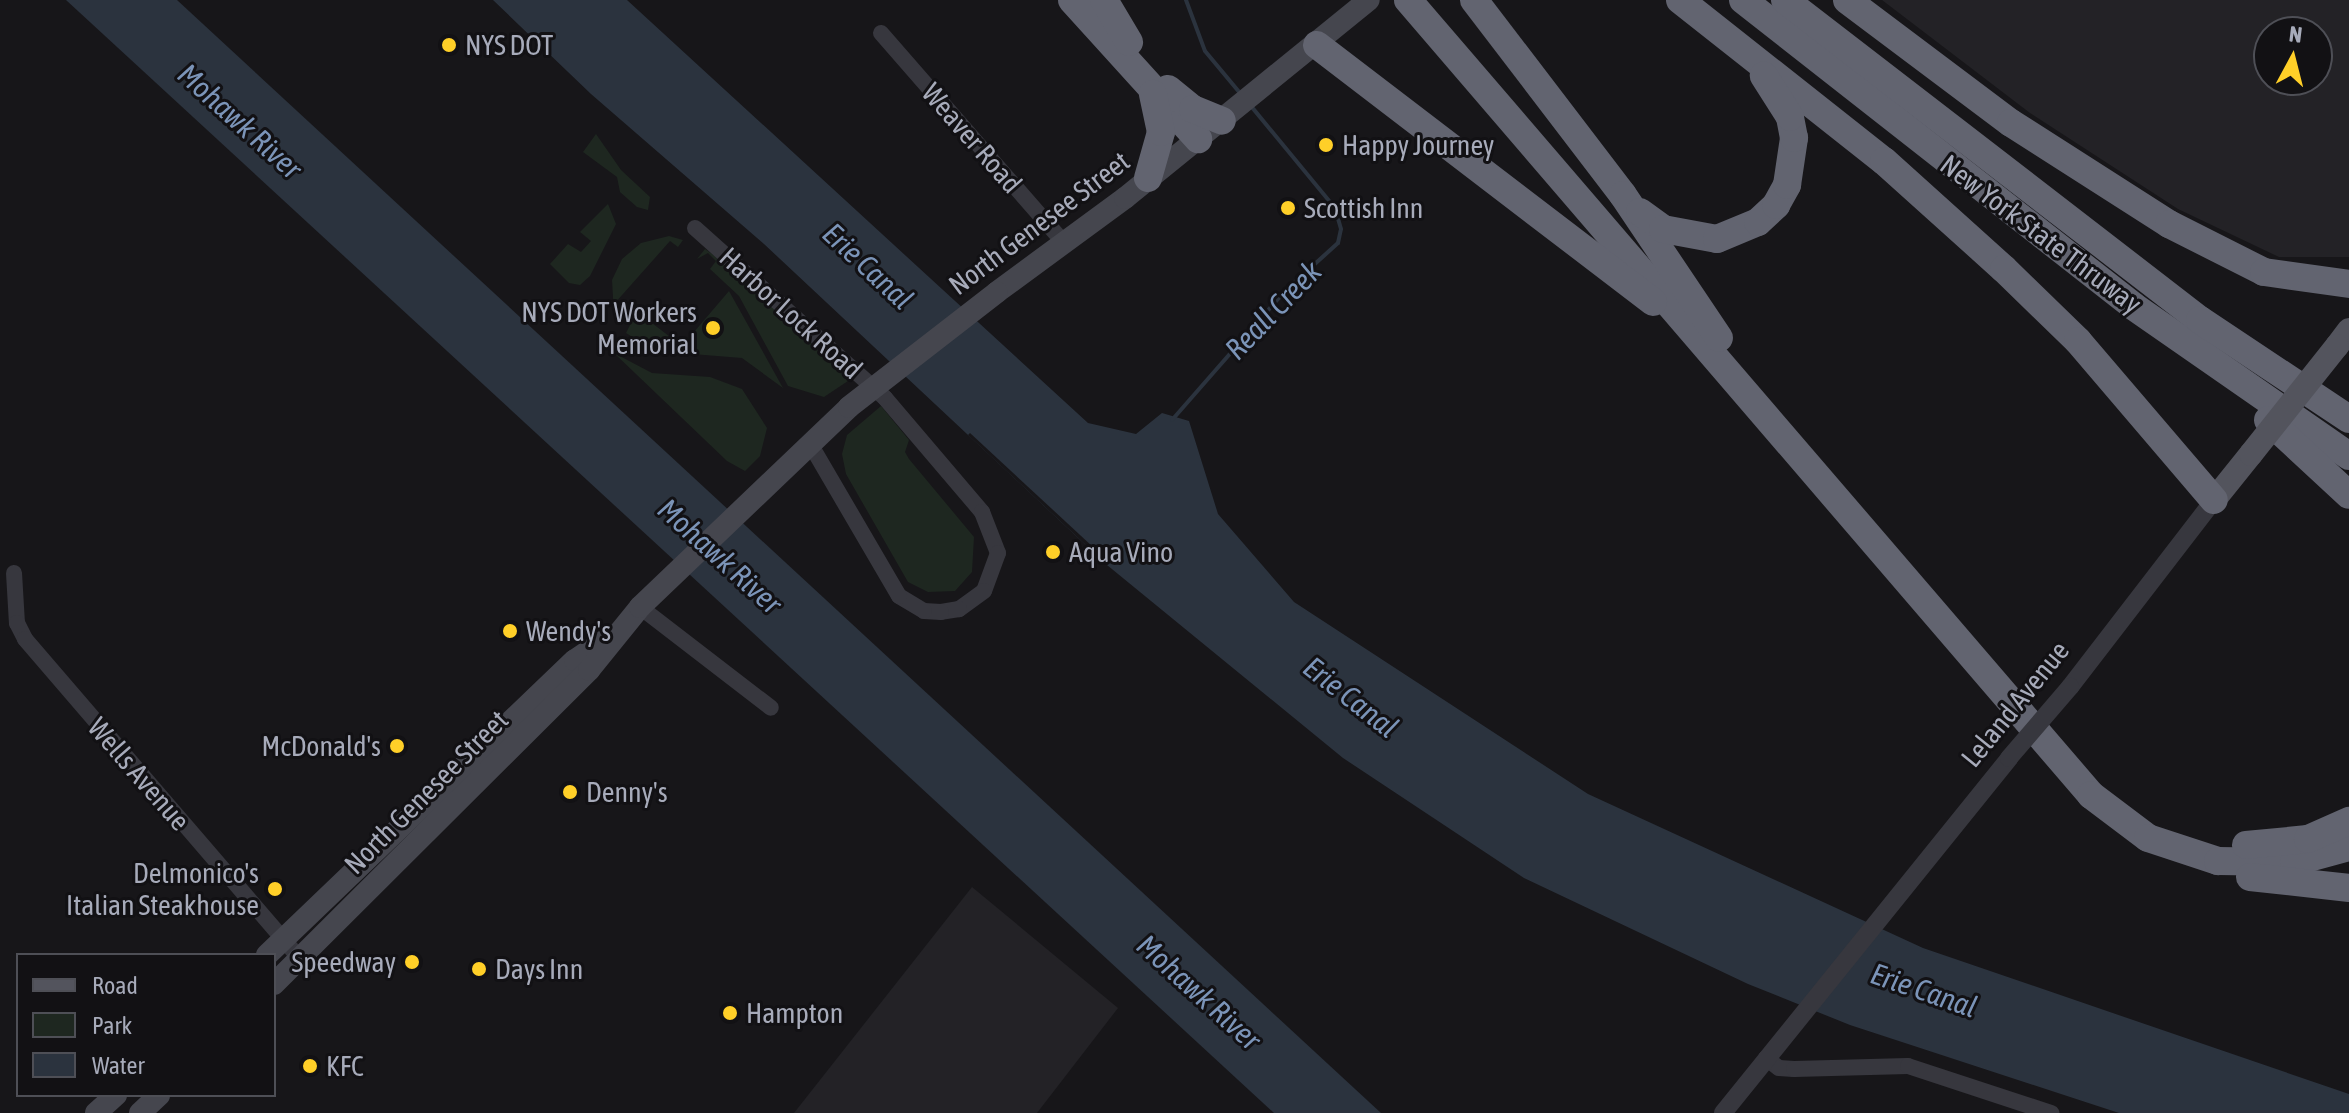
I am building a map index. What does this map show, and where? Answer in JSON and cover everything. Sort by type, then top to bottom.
[{"type":"highway","points":[[1072,0],[1198,139]]},
{"type":"highway","points":[[1104,0],[1110,17],[1173,95],[1228,115]]},
{"type":"highway","points":[[1474,0],[1623,195],[1742,371]]},
{"type":"highway","points":[[1680,0],[1884,161],[2004,269],[2078,341],[2214,500]]},
{"type":"highway","name":"New York State Thruway","points":[[1743,0],[2133,306],[2349,456]]},
{"type":"highway","name":"New York State Thruway","points":[[1785,0],[2200,320],[2349,419]]},
{"type":"highway","points":[[1847,0],[2011,123],[2156,216],[2264,272],[2298,280],[2343,280]]},
{"type":"highway","points":[[1416,3],[2091,795],[2148,838],[2218,861],[2266,864],[2349,847]]},
{"type":"highway","points":[[1416,3],[2104,784],[2134,810],[2208,844],[2286,854],[2349,836]]},
{"type":"highway","points":[[1317,45],[1713,354]]},
{"type":"highway","points":[[1623,195],[1663,229],[1691,238],[1734,234],[1776,205],[1787,185],[1794,138],[1775,91],[1747,53]]},
{"type":"highway","points":[[1148,178],[1161,132],[1161,113],[1151,89]]},
{"type":"highway","points":[[2133,306],[2349,495]]},
{"type":"highway","points":[[2208,844],[2285,843],[2349,821]]},
{"type":"highway","points":[[2179,849],[2202,863],[2250,877],[2349,888]]},
{"type":"main road","name":"North Genesee Street","points":[[276,982],[589,670],[613,635],[640,607],[809,442],[849,407],[1264,87],[1369,0]]},
{"type":"main road","name":"Leland Avenue","points":[[2214,500],[2343,338]]},
{"type":"main road","name":"North Genesee Street","points":[[275,947],[575,660],[613,635]]},
{"type":"main road","points":[[96,1113],[114,1097]]},
{"type":"main road","points":[[140,1113],[157,1097]]},
{"type":"street","name":"Weaver Road","points":[[881,33],[1064,243]]},
{"type":"street","name":"Harbor Lock Road","points":[[695,228],[885,398],[993,532],[995,571],[970,602],[959,609],[924,611],[899,596],[809,442]]},
{"type":"street","name":"Leland Avenue","points":[[1723,1113],[1896,896],[2070,687],[2214,500]]},
{"type":"street","name":"Wells Avenue","points":[[14,573],[21,631],[53,676],[275,947],[300,959]]},
{"type":"street","points":[[640,607],[771,708]]},
{"type":"street","points":[[0,622],[21,631]]},
{"type":"street","points":[[1766,1058],[1779,1068],[1794,1069],[1908,1066],[2051,1113]]},
{"type":"shaded area","points":[[1882,0],[2349,0],[2349,257],[2279,257],[2178,209],[2030,113]]},
{"type":"shaded area","points":[[972,887],[1118,1008],[1037,1113],[794,1113]]},
{"type":"green space","points":[[596,134],[621,170],[650,197],[648,210],[637,207],[620,192],[617,177],[583,152]]},
{"type":"green space","points":[[608,204],[616,224],[590,276],[580,285],[569,283],[550,264],[568,244],[581,252],[591,241],[580,232]]},
{"type":"green space","points":[[669,236],[683,240],[678,247],[670,241],[615,303],[622,311],[614,314],[612,280],[622,259],[641,243]]},
{"type":"green space","points":[[705,249],[726,263],[854,377],[824,397],[788,386],[739,296],[710,269],[716,261],[708,253],[697,259]]},
{"type":"green space","points":[[729,291],[783,388],[742,358],[655,351],[626,333],[632,321],[644,317],[682,346]]},
{"type":"green space","points":[[614,353],[652,373],[710,377],[742,389],[767,428],[760,456],[745,471],[727,461]]},
{"type":"green space","points":[[881,406],[909,440],[905,452],[909,459],[974,537],[972,572],[955,591],[928,592],[908,582],[846,474],[842,454],[847,435]]},
{"type":"water","name":"Mohawk River","points":[[66,0],[177,0],[1381,1113],[1274,1113]]},
{"type":"water","name":"Erie Canal","points":[[493,0],[627,0],[1088,423],[1136,434],[1162,413],[1189,421],[1218,514],[1294,602],[1588,794],[1923,948],[2349,1094],[2349,1113],[2119,1113],[1850,1025],[1748,984],[1524,878],[1343,758],[1107,565],[764,244],[591,94]]},
{"type":"pier","points":[[970,433],[1107,560],[1104,562],[968,435]]},
{"type":"waterway","name":"Reall Creek","points":[[1186,0],[1205,51],[1240,93]]},
{"type":"waterway","name":"Reall Creek","points":[[1172,420],[1286,290],[1338,243],[1341,229],[1335,208],[1251,106]]},
{"type":"place","name":"NYS DOT","points":[[449,45]]},
{"type":"place","name":"Happy Journey","points":[[1326,145]]},
{"type":"place","name":"Scottish Inn","points":[[1288,208]]},
{"type":"place","name":"NYS DOT Workers Memorial","points":[[713,328]]},
{"type":"place","name":"Aqua Vino","points":[[1053,552]]},
{"type":"place","name":"Wendy's","points":[[510,631]]},
{"type":"place","name":"McDonald's","points":[[397,746]]},
{"type":"place","name":"Denny's","points":[[570,792]]},
{"type":"place","name":"Delmonico's Italian Steakhouse","points":[[275,889]]},
{"type":"place","name":"Speedway","points":[[412,962]]},
{"type":"place","name":"Days Inn","points":[[479,969]]},
{"type":"place","name":"Hampton","points":[[730,1013]]},
{"type":"place","name":"KFC","points":[[310,1066]]}]
